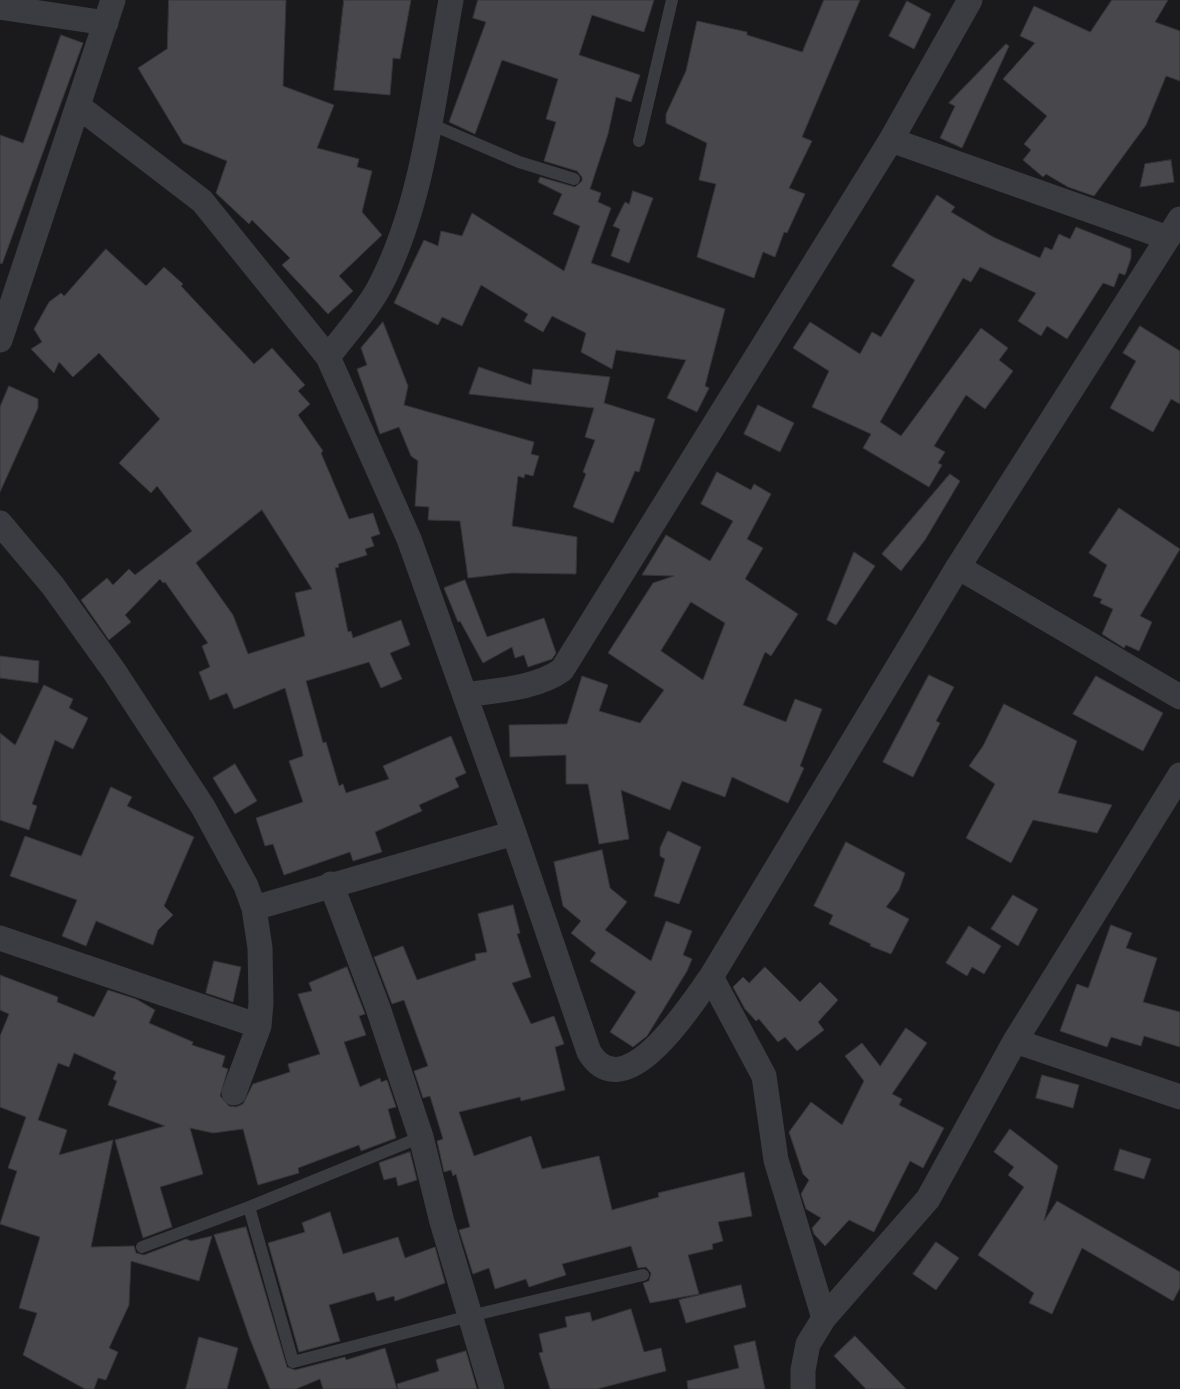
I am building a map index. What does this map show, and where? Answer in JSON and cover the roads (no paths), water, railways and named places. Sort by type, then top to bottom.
[{"type":"street","points":[[328,357],[379,288],[400,242],[417,182],[451,0]]},
{"type":"street","points":[[465,695],[548,680],[562,670],[891,140],[970,0]]},
{"type":"street","points":[[0,7],[110,11],[0,340]]},
{"type":"street","points":[[78,106],[202,201],[328,357],[409,539],[514,832],[589,1052],[595,1062],[615,1069],[632,1065],[648,1055],[666,1037],[711,977],[958,567],[1174,229],[891,140]]},
{"type":"street","points":[[0,524],[53,586],[130,695],[203,807],[246,886],[254,908],[260,948],[262,1003],[259,1026],[234,1093]]},
{"type":"street","points":[[958,567],[1180,697]]},
{"type":"street","points":[[803,1389],[803,1370],[808,1344],[824,1318],[928,1199],[1015,1041],[1180,775]]},
{"type":"street","points":[[254,908],[514,832]]},
{"type":"street","points":[[331,884],[378,1008],[420,1137],[442,1222],[492,1389]]},
{"type":"street","points":[[0,938],[259,1026]]},
{"type":"street","points":[[711,977],[764,1076],[776,1160],[824,1318]]},
{"type":"street","points":[[1015,1041],[1180,1097]]},
{"type":"lane","points":[[639,141],[672,0]]},
{"type":"lane","points":[[428,123],[519,162],[574,179]]},
{"type":"lane","points":[[142,1247],[250,1207],[420,1137]]},
{"type":"lane","points":[[250,1207],[293,1362],[643,1274]]}]
